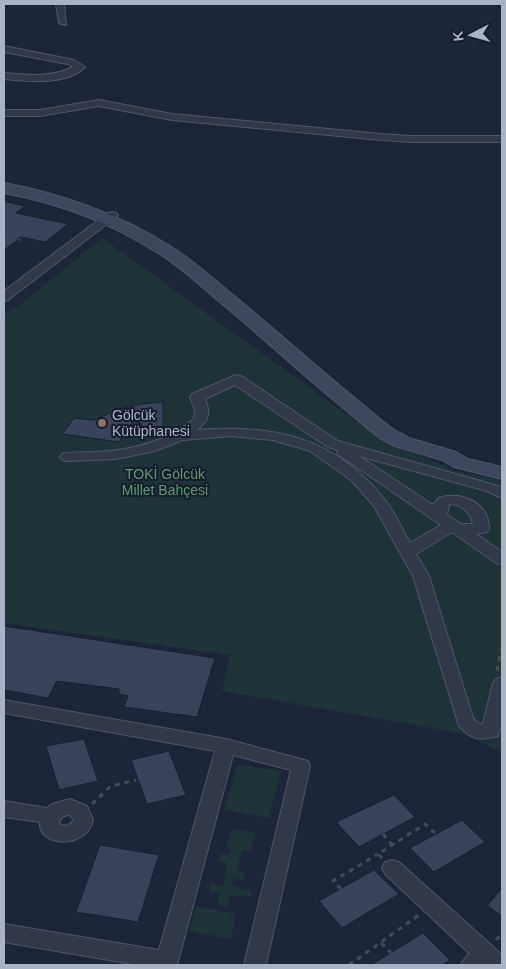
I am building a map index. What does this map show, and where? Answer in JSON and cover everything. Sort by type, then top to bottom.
[{"type":"main road","points":[[4,180],[52,192],[106,216],[176,258],[386,434],[402,442],[449,456],[461,463],[502,473]]},
{"type":"main road","points":[[4,188],[28,192],[106,216],[158,235],[186,253],[258,311],[389,425],[413,436],[502,461]]},
{"type":"street","points":[[60,4],[63,22]]},
{"type":"street","points":[[4,49],[71,62],[80,67],[66,74],[54,76],[4,76]]},
{"type":"street","points":[[4,113],[40,113],[99,102],[172,117],[370,136],[410,139],[502,140]]},
{"type":"street","points":[[4,286],[106,216]]},
{"type":"street","points":[[4,297],[106,216]]},
{"type":"street","points":[[67,456],[95,457],[135,451],[169,442],[181,436],[201,420],[203,409],[197,397],[236,379],[502,558]]},
{"type":"street","points":[[181,436],[231,432],[274,436],[315,448],[356,477],[380,504],[421,576],[465,721],[474,730],[491,731],[502,683]]},
{"type":"street","points":[[333,444],[492,488],[502,493]]},
{"type":"street","points":[[407,552],[456,527],[482,529],[481,516],[474,508],[449,499],[444,501],[441,506],[439,516]]},
{"type":"street","points":[[4,706],[226,746],[301,766],[255,965]]},
{"type":"street","points":[[4,932],[167,963],[226,746]]},
{"type":"street","points":[[4,809],[51,816],[59,809],[70,807],[83,814]]},
{"type":"street","points":[[385,861],[432,906],[484,961]]},
{"type":"path","points":[[4,238],[18,241],[23,237]]},
{"type":"path","points":[[83,814],[111,786],[136,780]]},
{"type":"path","points":[[341,889],[333,881],[385,861],[392,845],[425,824],[436,834]]},
{"type":"path","points":[[382,834],[392,845]]},
{"type":"path","points":[[349,965],[432,906]]},
{"type":"path","points":[[381,943],[391,953]]},
{"type":"green space","name":"TOKİ Gölcük Millet Bahçesi","points":[[102,238],[377,436],[454,470],[502,481],[502,752],[460,733],[222,691],[230,655],[4,623],[4,315],[25,301]]},
{"type":"green space","points":[[237,765],[281,771],[269,818],[224,810]]},
{"type":"green space","points":[[232,829],[256,833],[250,851],[242,850],[237,870],[245,873],[243,880],[233,879],[232,886],[252,891],[250,897],[230,895],[227,907],[217,904],[219,893],[209,892],[212,883],[223,886],[227,863],[219,861],[221,854],[230,855],[232,849],[226,847]]},
{"type":"green space","points":[[196,906],[236,914],[231,939],[189,931]]},
{"type":"building","points":[[4,201],[25,206],[16,213],[68,224],[45,242],[21,237],[4,250]]},
{"type":"building","name":"Gölcük Kütüphanesi","points":[[163,402],[163,426],[143,427],[136,417],[119,442],[62,434],[74,418],[93,420],[120,409],[141,404]]},
{"type":"building","points":[[4,626],[215,658],[197,717],[124,707],[128,696],[119,694],[119,689],[57,681],[48,698],[4,690]]},
{"type":"building","points":[[84,739],[98,781],[59,790],[46,746]]},
{"type":"building","points":[[169,751],[186,795],[147,804],[131,760]]},
{"type":"building","points":[[394,795],[415,817],[359,847],[336,822]]},
{"type":"building","points":[[462,820],[485,842],[434,872],[410,848]]},
{"type":"building","points":[[100,845],[159,855],[138,922],[76,912]]},
{"type":"building","points":[[374,870],[399,894],[342,928],[319,901]]},
{"type":"building","points":[[502,888],[502,916],[487,906]]},
{"type":"building","points":[[423,933],[450,960],[442,965],[371,965]]},
{"type":"place","name":"Gölcük Kütüphanesi","points":[[102,423]]}]
